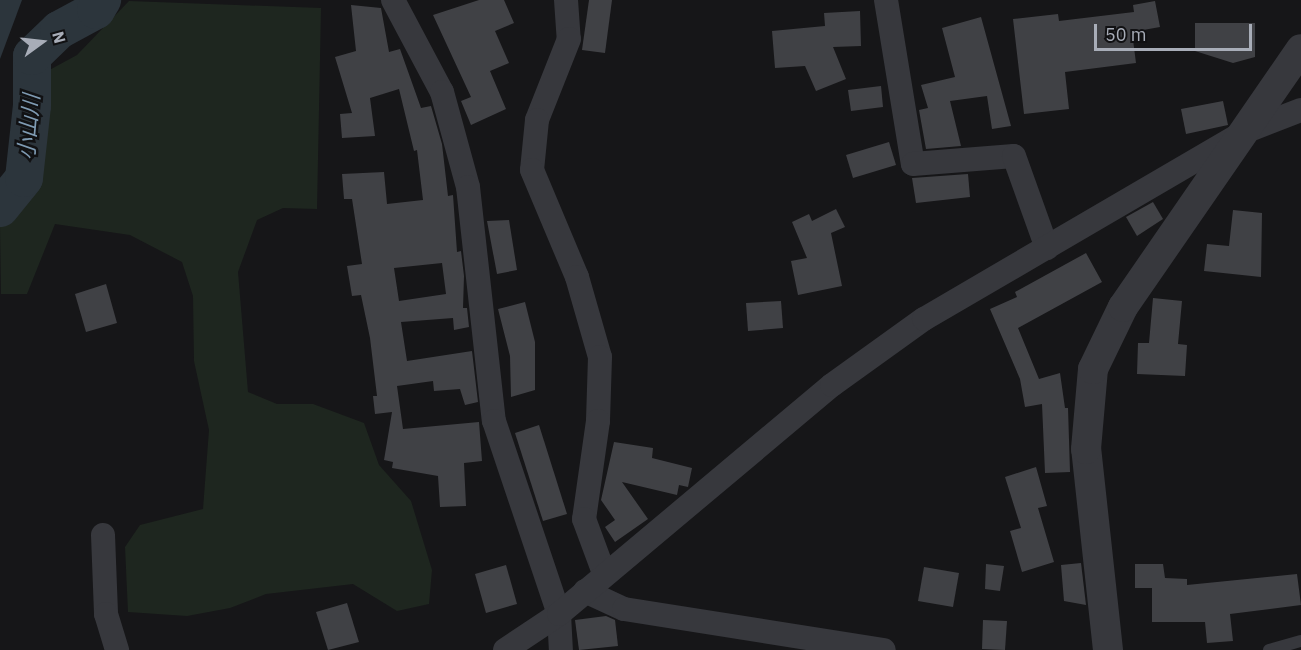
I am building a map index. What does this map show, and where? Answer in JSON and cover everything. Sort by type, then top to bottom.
[{"type":"street","points":[[393,0],[441,92],[468,187],[494,422],[559,614],[561,650]]},
{"type":"street","points":[[566,0],[569,39],[537,120],[532,170],[577,277],[600,357],[598,421],[584,519],[604,573]]},
{"type":"street","points":[[886,0],[913,164],[1014,156],[1047,248]]},
{"type":"street","points":[[1108,650],[1086,449],[1093,369],[1106,336],[1123,307],[1301,49]]},
{"type":"street","points":[[506,650],[559,614],[604,573],[832,385],[924,319],[1244,132],[1301,110]]},
{"type":"street","points":[[104,535],[106,614],[117,650]]},
{"type":"street","points":[[585,591],[624,609],[884,650]]},
{"type":"lane","points":[[1269,650],[1301,641]]},
{"type":"shaded area","points":[[0,0],[22,0],[0,59]]},
{"type":"shaded area","points":[[129,1],[321,8],[317,209],[283,208],[257,220],[238,272],[248,392],[277,404],[313,404],[364,423],[379,465],[411,501],[432,570],[429,604],[397,611],[353,584],[266,594],[230,608],[187,616],[128,612],[125,547],[140,525],[203,509],[209,430],[194,361],[193,296],[182,262],[130,235],[55,224],[27,294],[1,294],[0,226],[34,168],[31,80],[77,55]]},
{"type":"building","points":[[479,0],[504,0],[514,23],[495,31],[509,63],[490,71],[506,109],[471,125],[461,101],[471,97],[433,15]]},
{"type":"building","points":[[589,0],[612,0],[605,53],[582,50]]},
{"type":"building","points":[[1155,1],[1160,27],[1132,32],[1136,63],[1065,72],[1069,109],[1024,114],[1013,19],[1058,14],[1059,21],[1134,12],[1133,5]]},
{"type":"building","points":[[351,5],[381,8],[389,52],[400,49],[421,108],[431,106],[442,144],[448,196],[453,195],[457,252],[461,251],[464,276],[463,308],[467,308],[469,327],[454,330],[453,318],[401,322],[407,361],[472,351],[478,402],[465,405],[460,389],[434,391],[433,381],[397,386],[403,429],[479,422],[482,461],[464,463],[466,506],[440,507],[438,476],[392,468],[393,462],[384,460],[392,412],[375,414],[373,396],[377,396],[370,338],[361,295],[352,296],[347,266],[362,264],[352,199],[344,199],[342,174],[384,172],[387,204],[423,200],[417,150],[414,151],[399,89],[370,98],[375,136],[342,138],[340,114],[352,113],[335,57],[356,51]],"holes":[[[442,263],[446,294],[399,301],[394,268]]]},
{"type":"building","points":[[860,11],[861,46],[833,47],[846,79],[816,91],[805,66],[775,68],[772,31],[825,26],[824,13]]},
{"type":"building","points":[[981,17],[1011,126],[992,129],[987,96],[950,101],[961,146],[926,149],[919,110],[928,108],[921,85],[955,77],[942,28]]},
{"type":"building","points":[[1195,23],[1255,23],[1255,57],[1233,63],[1195,51]]},
{"type":"building","points":[[881,86],[883,107],[851,111],[848,90]]},
{"type":"building","points":[[1223,101],[1228,125],[1186,134],[1181,109]]},
{"type":"building","points":[[889,142],[896,165],[853,178],[846,155]]},
{"type":"building","points":[[968,174],[970,197],[916,203],[912,178]]},
{"type":"building","points":[[1153,202],[1163,219],[1137,236],[1126,217]]},
{"type":"building","points":[[836,209],[845,227],[831,233],[842,286],[798,295],[791,261],[807,258],[792,222],[809,214],[812,221]]},
{"type":"building","points":[[1233,210],[1262,213],[1261,277],[1204,271],[1207,244],[1229,246]]},
{"type":"building","points":[[509,220],[517,270],[497,274],[487,221]]},
{"type":"building","points":[[1086,253],[1102,282],[1018,328],[1039,379],[1060,373],[1065,408],[1068,408],[1070,472],[1045,473],[1042,404],[1025,407],[1020,379],[990,309],[1017,297],[1015,292]]},
{"type":"building","points":[[106,284],[117,323],[86,332],[75,294]]},
{"type":"building","points":[[1153,298],[1182,301],[1178,344],[1187,345],[1185,376],[1137,374],[1138,343],[1149,343]]},
{"type":"building","points":[[781,301],[783,328],[748,331],[746,303]]},
{"type":"building","points":[[525,302],[535,342],[535,390],[511,397],[510,356],[498,309]]},
{"type":"building","points":[[539,425],[567,514],[543,521],[515,433]]},
{"type":"building","points":[[614,442],[653,448],[652,458],[692,468],[688,487],[679,485],[677,495],[622,482],[648,519],[615,542],[605,527],[615,520],[601,500]]},
{"type":"building","points":[[1036,467],[1047,506],[1038,508],[1054,562],[1022,572],[1010,531],[1021,528],[1005,477]]},
{"type":"building","points":[[1081,563],[1086,605],[1064,601],[1061,565]]},
{"type":"building","points":[[986,564],[1004,566],[1000,591],[985,589]]},
{"type":"building","points":[[1135,564],[1163,564],[1165,578],[1187,579],[1187,585],[1297,574],[1301,605],[1230,614],[1233,641],[1207,643],[1205,622],[1152,622],[1152,588],[1135,588]]},
{"type":"building","points":[[506,565],[517,604],[486,613],[475,574]]},
{"type":"building","points":[[924,567],[959,573],[953,607],[918,601]]},
{"type":"building","points":[[347,603],[359,642],[328,650],[316,612]]},
{"type":"building","points":[[606,616],[615,620],[618,646],[579,650],[575,620]]},
{"type":"building","points":[[983,620],[1007,621],[1005,650],[982,649]]},
{"type":"waterway","name":"小山川","points":[[0,208],[24,178],[32,106],[32,56],[59,30],[96,10],[102,0]]}]
